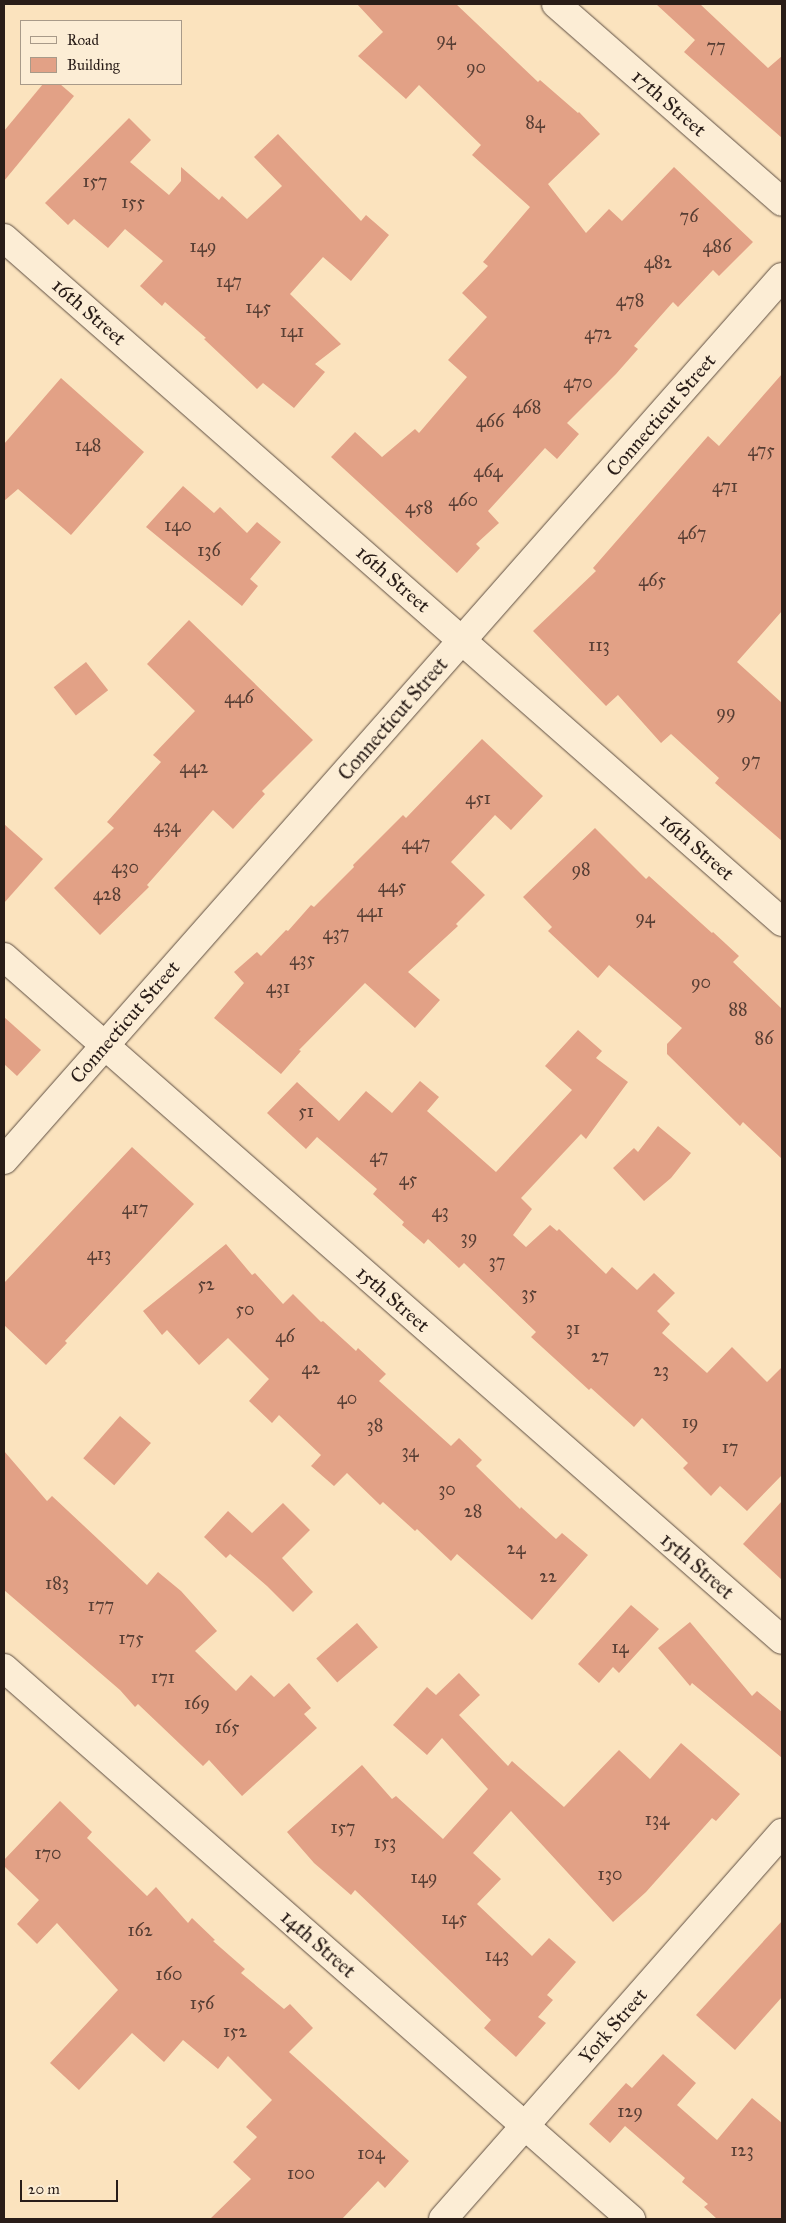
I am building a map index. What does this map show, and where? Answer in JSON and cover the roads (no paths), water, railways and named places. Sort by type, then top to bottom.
[{"type":"street","name":"17th Street","points":[[556,4],[782,202]]},
{"type":"street","name":"16th Street","points":[[4,238],[782,922]]},
{"type":"street","name":"Connecticut Street","points":[[4,1160],[782,277]]},
{"type":"street","name":"15th Street","points":[[4,957],[782,1640]]},
{"type":"street","name":"14th Street","points":[[4,1668],[631,2219]]},
{"type":"street","name":"York Street","points":[[443,2219],[782,1833]]}]
